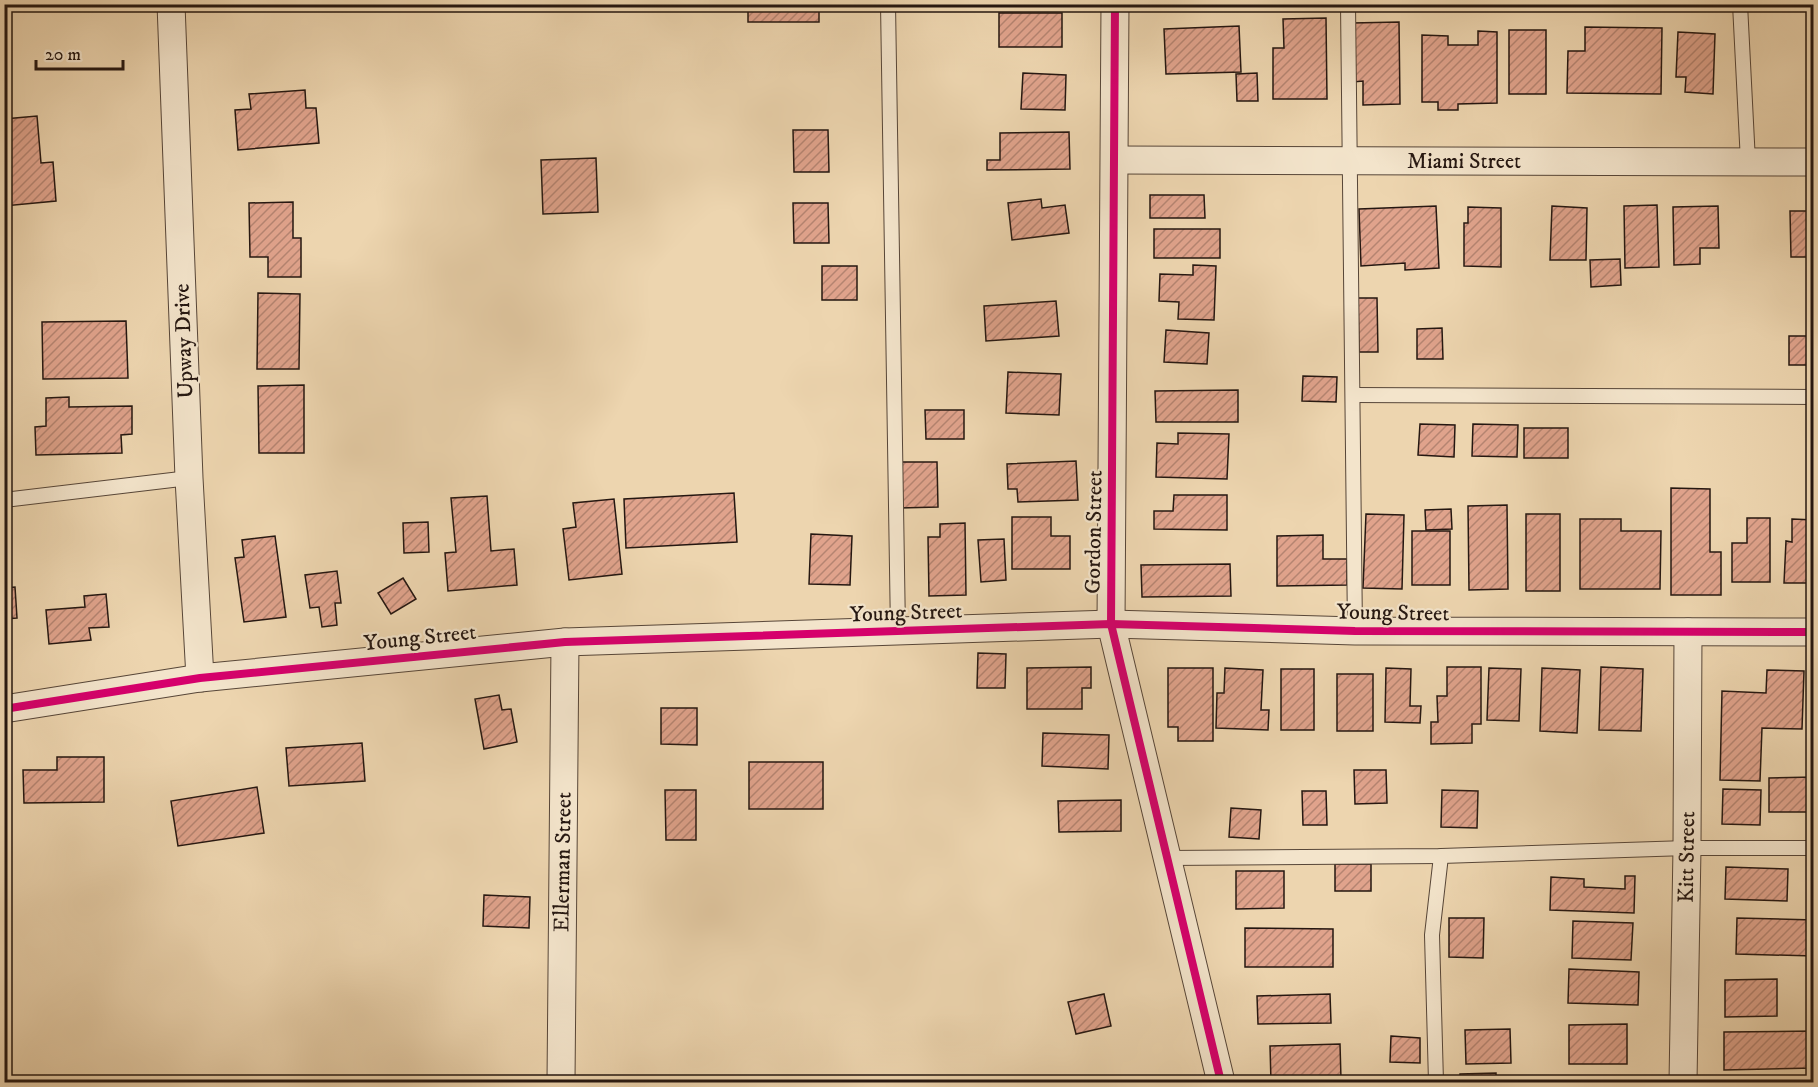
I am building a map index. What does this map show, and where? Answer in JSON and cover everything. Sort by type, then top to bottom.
[{"type":"street","name":"Upway Drive","points":[[171,4],[189,478],[200,678]]},
{"type":"street","name":"Gordon Street","points":[[1115,4],[1111,624],[1221,1083]]},
{"type":"street","name":"Miami Street","points":[[1115,159],[1814,162]]},
{"type":"street","name":"Young Street","points":[[4,709],[200,678],[565,642],[1111,624],[1354,631],[1814,632]]},
{"type":"street","name":"Kitt Street","points":[[1683,1083],[1688,848],[1688,632]]},
{"type":"street","name":"Ellerman Street","points":[[561,1083],[565,642]]},
{"type":"lane","points":[[888,4],[898,631]]},
{"type":"lane","points":[[1348,4],[1354,631]]},
{"type":"lane","points":[[1740,4],[1748,162]]},
{"type":"lane","points":[[1353,394],[1814,397]]},
{"type":"lane","points":[[4,501],[189,478]]},
{"type":"lane","points":[[1167,858],[1441,856],[1688,848],[1814,848]]},
{"type":"lane","points":[[1436,1083],[1432,935],[1441,856]]},
{"type":"building","points":[[748,4],[819,4],[819,22],[748,22]]},
{"type":"building","points":[[1153,4],[1207,4],[1207,8],[1154,9]]},
{"type":"building","points":[[999,13],[1062,13],[1062,47],[999,47]]},
{"type":"building","points":[[1326,18],[1327,99],[1273,99],[1273,48],[1284,48],[1283,19]]},
{"type":"building","points":[[1399,22],[1400,104],[1363,105],[1363,81],[1353,82],[1352,23]]},
{"type":"building","points":[[1239,26],[1241,72],[1166,74],[1164,29]]},
{"type":"building","points":[[1585,27],[1662,28],[1661,94],[1567,93],[1568,51],[1585,51]]},
{"type":"building","points":[[1509,30],[1546,30],[1546,94],[1509,94]]},
{"type":"building","points":[[1478,31],[1497,32],[1497,103],[1458,104],[1458,110],[1438,110],[1438,102],[1422,102],[1422,35],[1448,36],[1448,45],[1478,45]]},
{"type":"building","points":[[1678,32],[1715,34],[1713,94],[1685,92],[1686,77],[1676,77]]},
{"type":"building","points":[[1023,73],[1066,75],[1065,110],[1021,109]]},
{"type":"building","points":[[1257,73],[1258,101],[1237,101],[1236,74]]},
{"type":"building","points":[[305,90],[306,108],[316,108],[319,143],[238,150],[235,110],[251,109],[249,94]]},
{"type":"building","points":[[37,116],[41,163],[53,162],[56,201],[4,206],[4,119]]},
{"type":"building","points":[[793,130],[828,130],[829,172],[794,172]]},
{"type":"building","points":[[1069,132],[1070,169],[987,170],[987,160],[1000,160],[1000,133]]},
{"type":"building","points":[[596,158],[598,212],[543,214],[541,160]]},
{"type":"building","points":[[1150,195],[1204,195],[1205,218],[1150,218]]},
{"type":"building","points":[[1041,199],[1042,208],[1065,205],[1069,233],[1012,240],[1008,203]]},
{"type":"building","points":[[293,202],[293,238],[301,238],[301,277],[268,277],[268,257],[250,257],[249,203]]},
{"type":"building","points":[[793,203],[828,203],[829,243],[794,243]]},
{"type":"building","points":[[1657,205],[1659,267],[1625,268],[1624,206]]},
{"type":"building","points":[[1436,206],[1439,268],[1405,270],[1405,263],[1361,266],[1359,209]]},
{"type":"building","points":[[1552,206],[1587,208],[1586,260],[1550,260]]},
{"type":"building","points":[[1718,206],[1719,248],[1700,248],[1700,264],[1674,265],[1673,207]]},
{"type":"building","points":[[1468,207],[1501,208],[1501,267],[1464,266],[1464,223],[1468,223]]},
{"type":"building","points":[[1790,211],[1814,211],[1814,257],[1791,257]]},
{"type":"building","points":[[1154,229],[1220,229],[1220,258],[1154,258]]},
{"type":"building","points":[[1620,259],[1621,285],[1591,287],[1590,260]]},
{"type":"building","points":[[1193,265],[1216,266],[1214,320],[1178,319],[1179,302],[1159,301],[1160,274],[1193,275]]},
{"type":"building","points":[[822,266],[857,266],[857,300],[822,300]]},
{"type":"building","points":[[258,293],[300,294],[299,369],[257,369]]},
{"type":"building","points":[[1358,298],[1377,298],[1378,352],[1359,352]]},
{"type":"building","points":[[1056,301],[1059,336],[986,341],[984,306]]},
{"type":"building","points":[[126,321],[128,378],[43,379],[42,322]]},
{"type":"building","points":[[1442,328],[1443,359],[1417,359],[1417,329]]},
{"type":"building","points":[[1166,330],[1209,333],[1207,364],[1164,362]]},
{"type":"building","points":[[1789,336],[1814,336],[1814,365],[1789,365]]},
{"type":"building","points":[[1008,372],[1061,374],[1059,415],[1006,413]]},
{"type":"building","points":[[1303,376],[1337,377],[1336,402],[1302,401]]},
{"type":"building","points":[[304,385],[304,453],[259,453],[258,386]]},
{"type":"building","points":[[1238,390],[1238,422],[1156,422],[1155,391]]},
{"type":"building","points":[[69,397],[69,407],[132,406],[132,434],[121,435],[122,453],[36,455],[35,427],[46,426],[46,398]]},
{"type":"building","points":[[925,410],[964,410],[964,439],[926,439]]},
{"type":"building","points":[[1420,424],[1455,425],[1454,457],[1418,455]]},
{"type":"building","points":[[1473,424],[1518,425],[1517,457],[1472,456]]},
{"type":"building","points":[[1524,428],[1568,428],[1568,458],[1524,458]]},
{"type":"building","points":[[1178,433],[1229,434],[1227,479],[1156,477],[1157,443],[1178,444]]},
{"type":"building","points":[[1076,461],[1078,500],[1018,502],[1017,489],[1008,489],[1007,464]]},
{"type":"building","points":[[899,462],[937,462],[938,507],[900,508]]},
{"type":"building","points":[[1671,488],[1710,489],[1710,552],[1721,552],[1721,595],[1671,595]]},
{"type":"building","points":[[734,493],[737,542],[626,548],[624,499]]},
{"type":"building","points":[[1174,495],[1227,495],[1227,530],[1154,529],[1154,511],[1173,511]]},
{"type":"building","points":[[487,496],[491,551],[514,549],[517,585],[448,591],[445,553],[456,552],[451,498]]},
{"type":"building","points":[[614,499],[622,574],[569,580],[563,529],[576,527],[573,503]]},
{"type":"building","points":[[1507,505],[1508,589],[1469,590],[1468,506]]},
{"type":"building","points":[[1451,509],[1452,529],[1426,530],[1425,510]]},
{"type":"building","points":[[1366,514],[1404,515],[1402,589],[1363,588]]},
{"type":"building","points":[[1526,514],[1560,514],[1560,591],[1526,591]]},
{"type":"building","points":[[1012,517],[1051,517],[1051,536],[1070,536],[1070,569],[1012,569]]},
{"type":"building","points":[[1747,518],[1770,518],[1770,582],[1732,582],[1732,543],[1747,543]]},
{"type":"building","points":[[1580,519],[1621,519],[1621,531],[1661,531],[1660,589],[1580,589]]},
{"type":"building","points":[[1792,519],[1814,520],[1814,583],[1784,583],[1786,541],[1792,542]]},
{"type":"building","points":[[428,522],[429,552],[404,553],[403,523]]},
{"type":"building","points":[[965,523],[966,595],[929,596],[928,537],[940,537],[940,524]]},
{"type":"building","points":[[1412,531],[1450,531],[1450,585],[1412,585]]},
{"type":"building","points":[[811,534],[852,536],[850,585],[809,584]]},
{"type":"building","points":[[1323,535],[1323,559],[1347,559],[1347,585],[1277,586],[1277,536]]},
{"type":"building","points":[[275,536],[286,617],[244,622],[235,558],[244,557],[242,540]]},
{"type":"building","points":[[1004,539],[1006,580],[981,582],[978,540]]},
{"type":"building","points":[[1230,564],[1231,596],[1142,597],[1141,565]]},
{"type":"building","points":[[337,571],[341,603],[335,603],[337,625],[322,627],[319,607],[310,608],[305,575]]},
{"type":"building","points":[[403,578],[416,599],[391,614],[378,593]]},
{"type":"building","points":[[15,587],[17,618],[4,619],[4,588]]},
{"type":"building","points":[[106,594],[109,627],[89,628],[91,640],[49,644],[46,610],[85,607],[84,596]]},
{"type":"building","points":[[978,653],[1006,654],[1005,688],[977,688]]},
{"type":"building","points":[[1810,662],[1814,662],[1814,720],[1811,720]]},
{"type":"building","points":[[1091,667],[1091,688],[1082,688],[1082,709],[1027,709],[1027,668]]},
{"type":"building","points":[[1447,667],[1481,667],[1481,724],[1472,724],[1472,743],[1431,744],[1431,722],[1438,722],[1437,696],[1447,696]]},
{"type":"building","points":[[1601,667],[1643,669],[1641,731],[1599,730]]},
{"type":"building","points":[[1168,668],[1213,668],[1213,741],[1178,741],[1178,727],[1168,727]]},
{"type":"building","points":[[1225,668],[1263,670],[1261,710],[1269,710],[1268,730],[1216,728],[1217,693],[1224,693]]},
{"type":"building","points":[[1386,668],[1411,669],[1410,706],[1421,706],[1420,723],[1385,722]]},
{"type":"building","points":[[1489,668],[1521,669],[1519,721],[1487,720]]},
{"type":"building","points":[[1542,668],[1580,670],[1577,733],[1540,731]]},
{"type":"building","points":[[1281,669],[1314,669],[1314,730],[1281,730]]},
{"type":"building","points":[[1767,670],[1804,671],[1802,729],[1762,728],[1760,781],[1720,780],[1722,691],[1766,693]]},
{"type":"building","points":[[1337,674],[1373,674],[1373,731],[1337,731]]},
{"type":"building","points":[[499,695],[502,710],[511,709],[517,742],[484,749],[475,699]]},
{"type":"building","points":[[661,708],[697,708],[697,745],[661,744]]},
{"type":"building","points":[[1043,733],[1109,735],[1108,769],[1042,766]]},
{"type":"building","points":[[362,743],[365,781],[289,786],[286,748]]},
{"type":"building","points":[[57,757],[104,757],[104,802],[24,803],[23,770],[57,770]]},
{"type":"building","points":[[749,762],[823,762],[823,809],[749,809]]},
{"type":"building","points":[[1354,770],[1386,770],[1387,803],[1355,804]]},
{"type":"building","points":[[1814,777],[1814,812],[1769,812],[1769,778]]},
{"type":"building","points":[[257,787],[264,833],[178,846],[171,801]]},
{"type":"building","points":[[1723,789],[1761,790],[1760,825],[1722,824]]},
{"type":"building","points":[[665,790],[696,790],[696,840],[666,840]]},
{"type":"building","points":[[1442,790],[1478,791],[1477,828],[1441,827]]},
{"type":"building","points":[[1302,791],[1326,791],[1327,825],[1303,825]]},
{"type":"building","points":[[1121,800],[1121,831],[1059,832],[1058,801]]},
{"type":"building","points":[[1231,808],[1261,810],[1259,839],[1229,837]]},
{"type":"building","points":[[1335,864],[1371,864],[1371,891],[1335,891]]},
{"type":"building","points":[[1726,867],[1788,869],[1787,901],[1725,899]]},
{"type":"building","points":[[1236,871],[1284,871],[1284,908],[1236,909]]},
{"type":"building","points":[[1625,876],[1635,876],[1634,913],[1550,910],[1551,877],[1584,879],[1584,887],[1625,889]]},
{"type":"building","points":[[484,895],[530,897],[529,928],[483,926]]},
{"type":"building","points":[[1449,918],[1484,918],[1483,958],[1449,957]]},
{"type":"building","points":[[1737,918],[1814,920],[1814,956],[1736,954]]},
{"type":"building","points":[[1573,921],[1633,923],[1631,960],[1572,958]]},
{"type":"building","points":[[1245,928],[1333,929],[1333,967],[1245,967]]},
{"type":"building","points":[[1569,969],[1639,972],[1638,1005],[1568,1003]]},
{"type":"building","points":[[1777,979],[1777,1016],[1725,1017],[1725,980]]},
{"type":"building","points":[[1104,994],[1111,1026],[1076,1034],[1068,1002]]},
{"type":"building","points":[[1330,994],[1331,1023],[1258,1024],[1257,996]]},
{"type":"building","points":[[1627,1024],[1627,1064],[1569,1064],[1569,1025]]},
{"type":"building","points":[[1510,1029],[1511,1063],[1466,1064],[1465,1030]]},
{"type":"building","points":[[1814,1031],[1814,1068],[1724,1070],[1724,1032]]},
{"type":"building","points":[[1391,1036],[1420,1038],[1420,1063],[1390,1062]]},
{"type":"building","points":[[1340,1044],[1341,1079],[1271,1082],[1270,1046]]},
{"type":"building","points":[[1496,1073],[1496,1082],[1460,1082],[1460,1074]]},
{"type":"building","points":[[1814,1077],[1814,1082],[1738,1082],[1738,1078]]},
{"type":"building","points":[[1637,1078],[1637,1082],[1563,1082],[1563,1079]]},
{"type":"cycle path","points":[[1115,4],[1111,624],[1221,1082]]},
{"type":"cycle path","points":[[4,709],[200,678],[565,642],[1111,624],[1355,631],[1814,632]]}]
